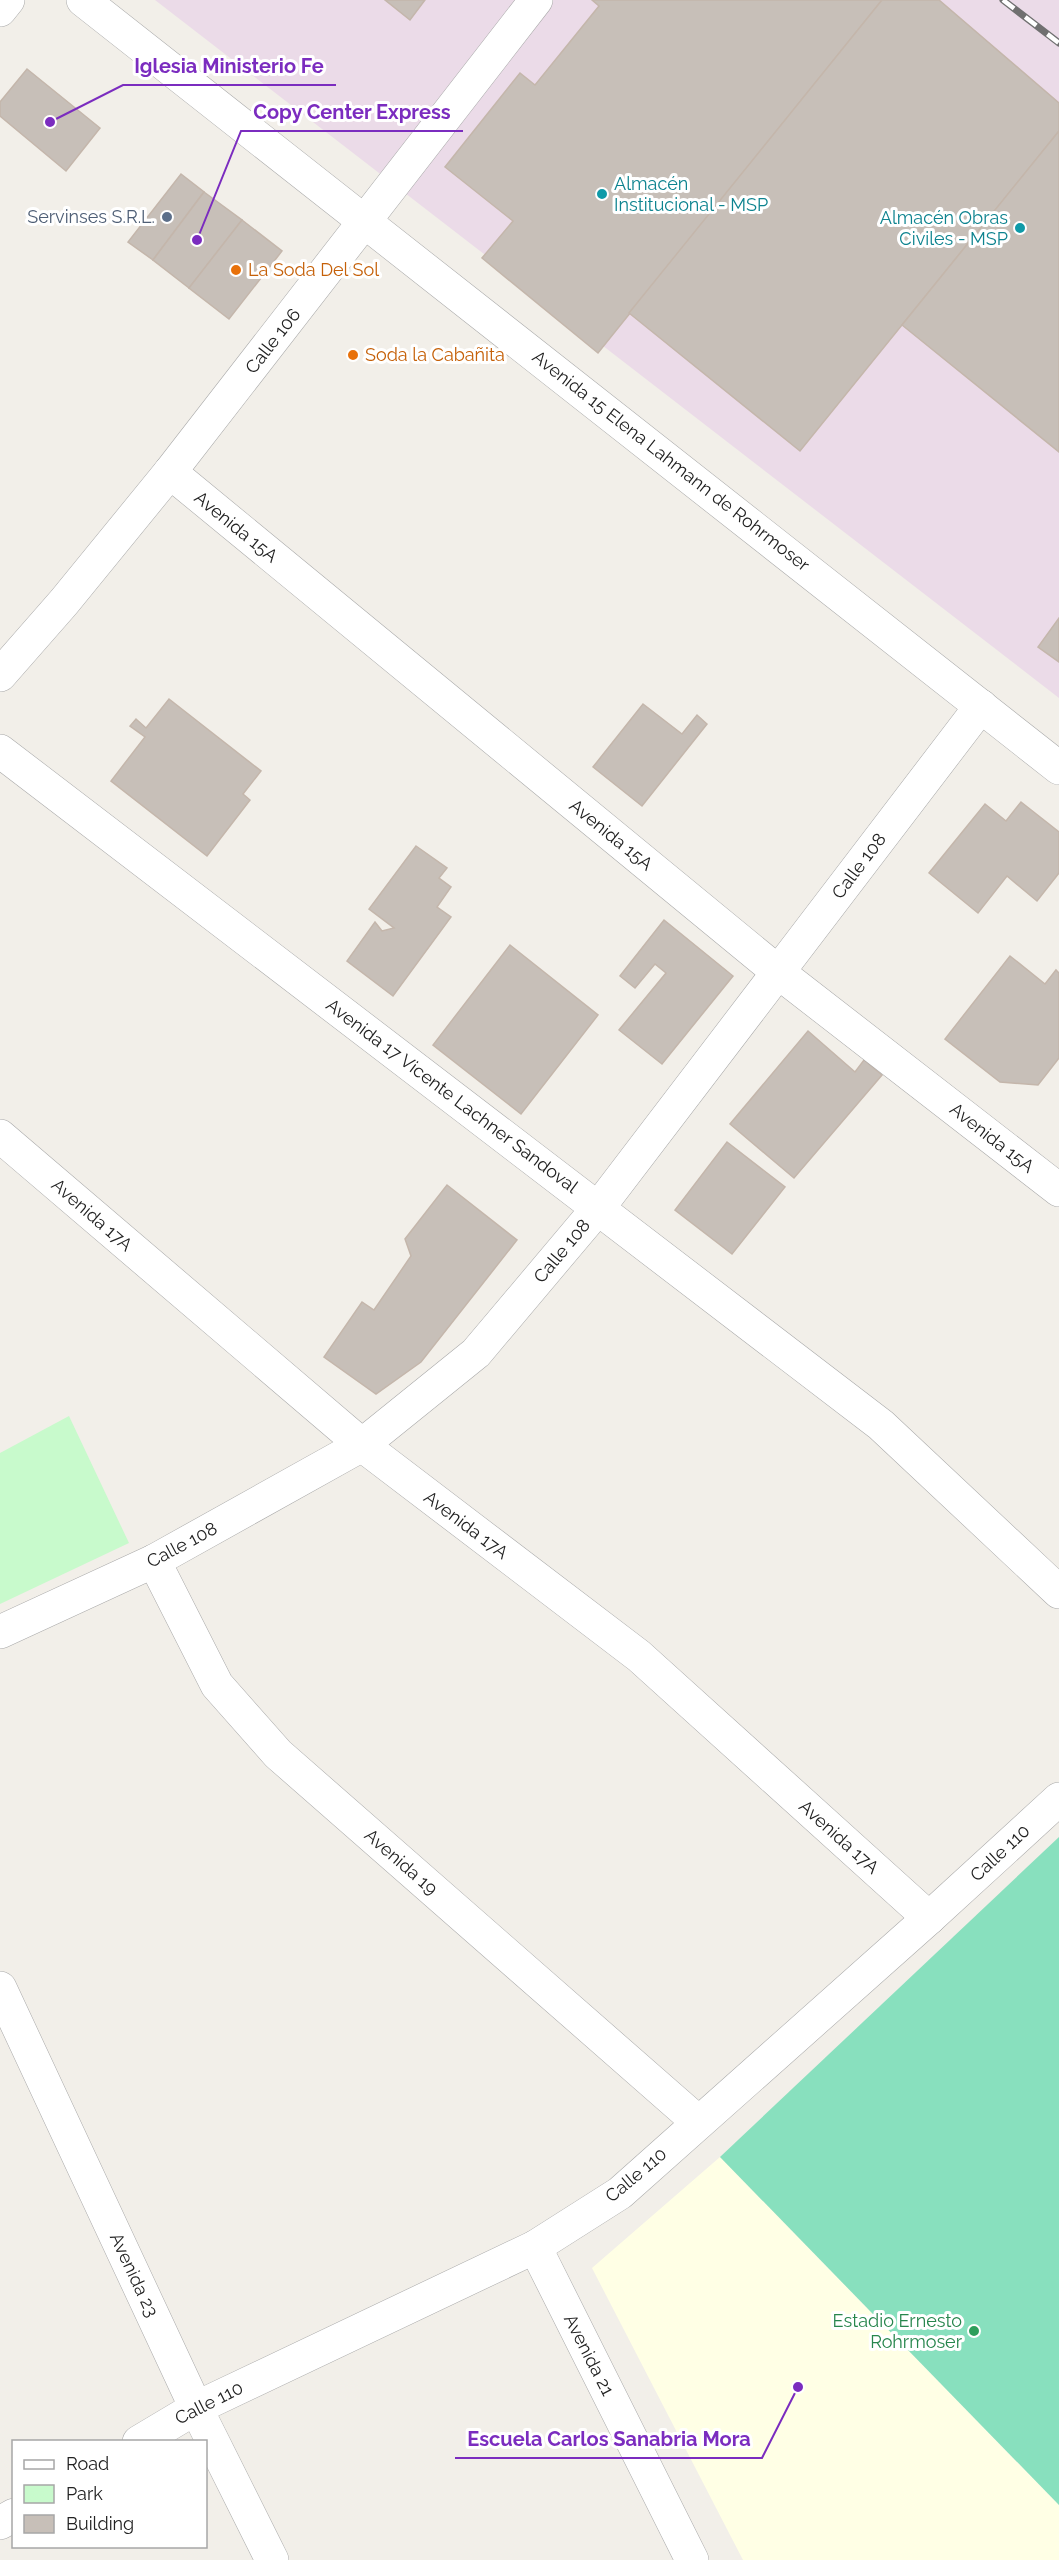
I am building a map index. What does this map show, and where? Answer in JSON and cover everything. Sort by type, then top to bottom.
[{"type":"street","points":[[0,10],[8,0]]},
{"type":"street","name":"Avenida 15 Elena Lahmann de Rohrmoser","points":[[83,0],[367,221],[1059,768]]},
{"type":"street","name":"Calle 106","points":[[0,675],[64,602],[170,472],[367,221],[536,0]]},
{"type":"street","name":"Avenida 15A","points":[[170,472],[778,972],[1059,1190]]},
{"type":"street","name":"Calle 108","points":[[0,1632],[154,1561],[362,1445],[476,1353],[598,1207],[981,706]]},
{"type":"street","name":"Avenida 17 Vicente Lachner Sandoval","points":[[0,751],[881,1425],[1059,1593]]},
{"type":"street","name":"Avenida 17A","points":[[0,1136],[362,1445],[639,1656],[929,1918]]},
{"type":"street","name":"Avenida 19","points":[[154,1561],[217,1685],[278,1754],[698,2122]]},
{"type":"street","name":"Calle 110","points":[[142,2440],[196,2408],[535,2247],[620,2193],[1059,1799]]},
{"type":"street","name":"Avenida 23","points":[[0,1988],[196,2408],[272,2560]]},
{"type":"street","name":"Avenida 21","points":[[535,2247],[692,2560]]},
{"type":"shaded area","points":[[155,0],[1059,0],[1059,698]]},
{"type":"shaded area","points":[[720,2157],[1059,2505],[1059,2560],[743,2560],[592,2268]]},
{"type":"green space","points":[[69,1416],[129,1543],[0,1604],[0,1453]]},
{"type":"green space","name":"Estadio Ernesto Rohrmoser","points":[[1059,1837],[1059,2505],[720,2157]]},
{"type":"building","points":[[385,0],[425,0],[410,20]]},
{"type":"building","name":"Almacén Institucional - MSP","points":[[592,0],[882,0],[598,353],[482,258],[513,221],[445,167],[520,73],[535,85],[599,6]]},
{"type":"building","points":[[882,0],[939,0],[1059,103],[1059,131],[800,451],[629,313]]},
{"type":"building","points":[[27,69],[100,128],[66,171],[0,116],[0,102]]},
{"type":"building","name":"Almacén Obras Civiles - MSP","points":[[1059,131],[1059,452],[902,325]]},
{"type":"building","name":"Servinses S.R.L.","points":[[181,174],[204,192],[153,260],[128,242]]},
{"type":"building","points":[[204,192],[242,220],[189,288],[153,260]]},
{"type":"building","name":"La Soda Del Sol","points":[[242,220],[282,251],[229,319],[189,288]]},
{"type":"building","points":[[1059,618],[1059,662],[1038,647]]},
{"type":"building","points":[[169,699],[261,771],[243,794],[250,800],[207,856],[111,781],[145,737],[130,726],[136,719],[146,728]]},
{"type":"building","points":[[643,704],[682,734],[697,715],[707,724],[642,806],[593,767]]},
{"type":"building","points":[[1021,802],[1059,832],[1059,873],[1037,901],[1007,876],[978,913],[929,873],[985,804],[1006,821]]},
{"type":"building","points":[[416,846],[447,868],[439,878],[451,887],[437,907],[451,917],[393,996],[347,961],[375,922],[382,931],[394,928],[369,909]]},
{"type":"building","points":[[664,920],[733,976],[662,1064],[619,1030],[666,973],[655,964],[635,988],[620,976]]},
{"type":"building","points":[[510,945],[598,1015],[521,1114],[433,1045]]},
{"type":"building","points":[[1010,956],[1045,984],[1056,970],[1059,973],[1059,1058],[1038,1085],[1000,1082],[945,1039]]},
{"type":"building","points":[[808,1031],[855,1072],[864,1060],[882,1075],[794,1178],[730,1124]]},
{"type":"building","points":[[727,1142],[785,1187],[732,1254],[675,1210]]},
{"type":"building","points":[[447,1185],[517,1240],[421,1362],[376,1394],[324,1357],[362,1302],[374,1310],[411,1256],[405,1239]]},
{"type":"railway","points":[[1003,0],[1059,43]]},
{"type":"place","name":"Iglesia Ministerio Fe","points":[[50,122]]},
{"type":"place","name":"Almacén Institucional - MSP","points":[[602,194]]},
{"type":"place","name":"Servinses S.R.L.","points":[[167,217]]},
{"type":"place","name":"Almacén Obras Civiles - MSP","points":[[1020,228]]},
{"type":"place","name":"Copy Center Express","points":[[197,240]]},
{"type":"place","name":"La Soda Del Sol","points":[[236,270]]},
{"type":"place","name":"Soda la Cabañita","points":[[353,355]]},
{"type":"place","name":"Estadio Ernesto Rohrmoser","points":[[974,2331]]},
{"type":"place","name":"Escuela Carlos Sanabria Mora","points":[[798,2387]]}]
